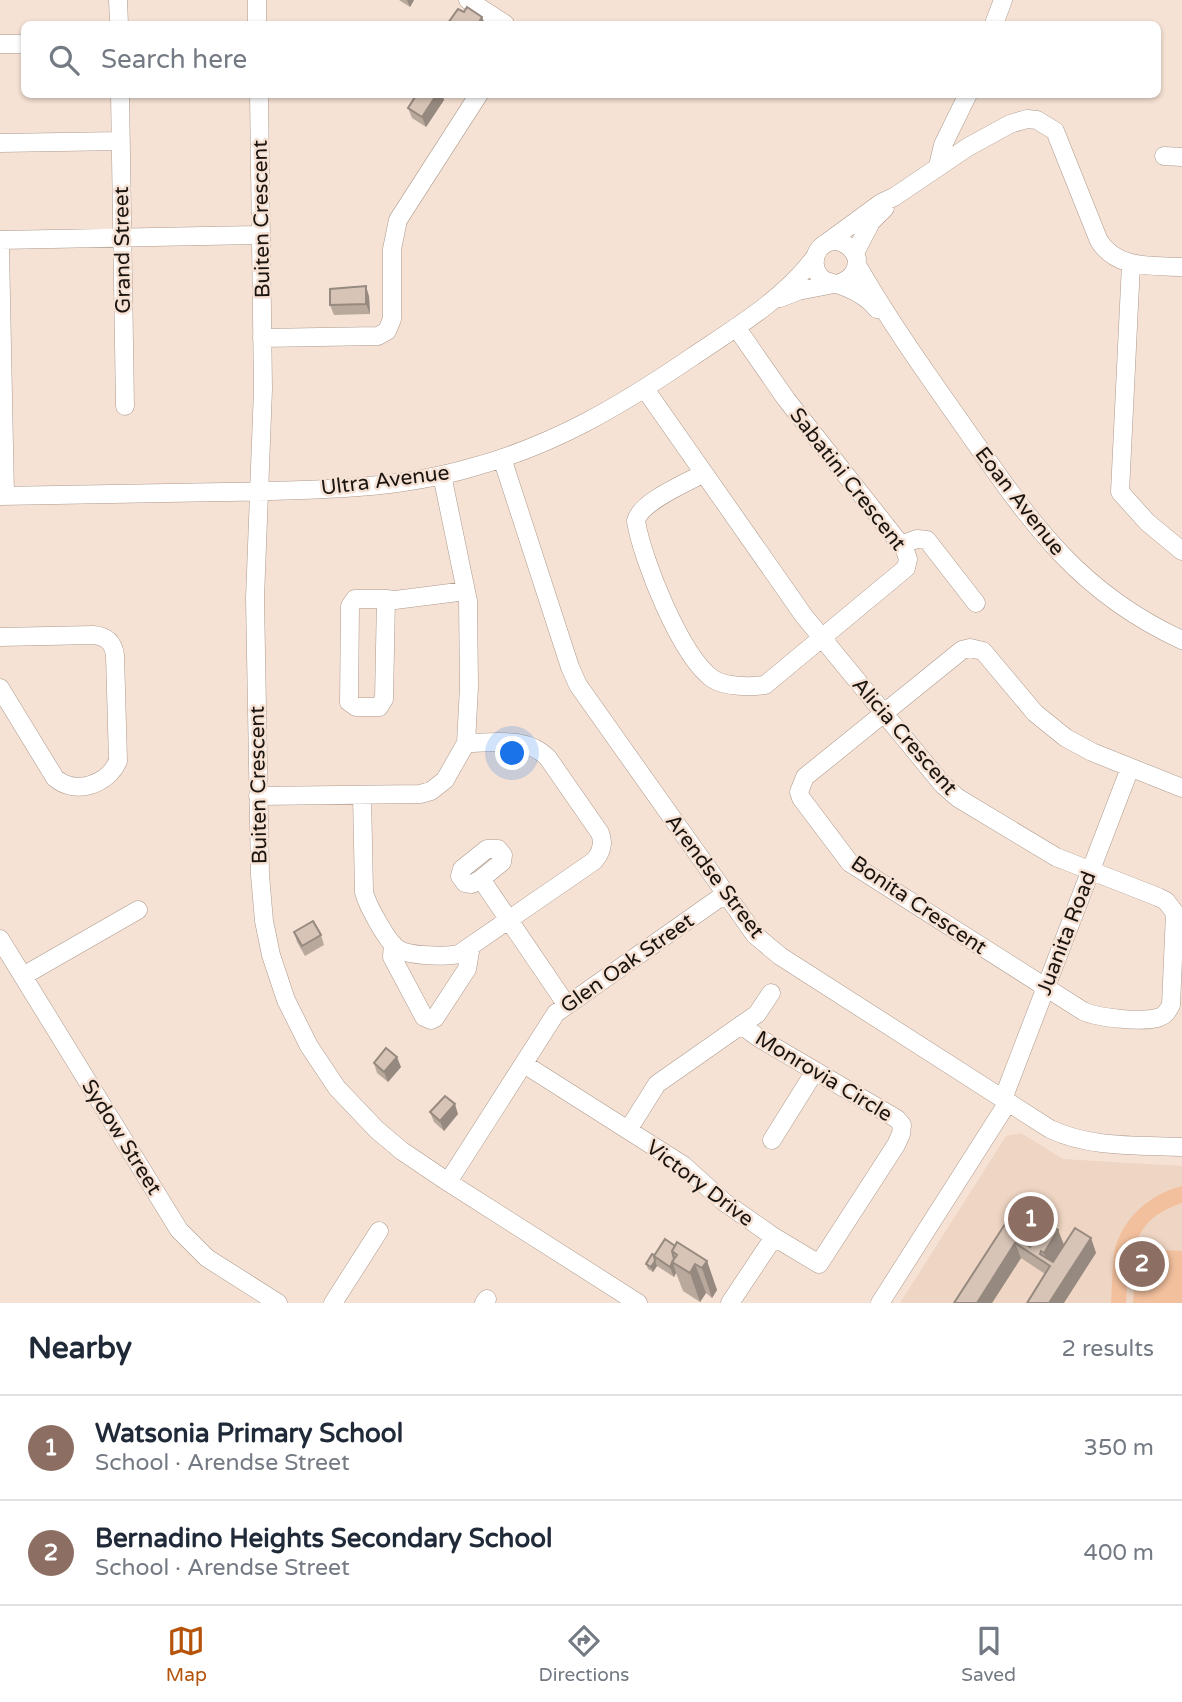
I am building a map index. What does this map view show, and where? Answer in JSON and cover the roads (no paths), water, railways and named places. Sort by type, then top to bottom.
[{"type":"street","points":[[118,0],[118,21]]},
{"type":"street","points":[[257,0],[257,21]]},
{"type":"street","points":[[468,0],[500,21]]},
{"type":"street","points":[[995,21],[1003,0]]},
{"type":"street","points":[[0,44],[21,44]]},
{"type":"street","name":"Grand Street","points":[[120,98],[125,406]]},
{"type":"street","name":"Buiten Crescent","points":[[259,98],[263,389],[255,598],[260,875],[264,921],[271,955],[286,1000],[309,1046],[337,1088],[356,1110],[402,1151],[638,1303]]},
{"type":"street","points":[[262,338],[378,336],[387,331],[392,319],[392,249],[398,220],[476,98]]},
{"type":"street","points":[[938,166],[943,145],[966,98]]},
{"type":"street","points":[[856,259],[850,246],[842,242],[820,251],[815,267],[818,275],[825,281],[836,284],[847,281],[854,274],[856,259],[872,222],[894,197],[938,166],[1010,124],[1027,119],[1047,124],[1055,131],[1099,241],[1110,254],[1131,264],[1182,267]]},
{"type":"street","points":[[0,143],[121,141]]},
{"type":"street","name":"Ultra Avenue","points":[[3,496],[346,488],[442,475],[502,458],[575,429],[645,389],[768,304],[802,275],[820,251],[873,208],[894,197]]},
{"type":"street","points":[[0,240],[261,235]]},
{"type":"street","points":[[0,248],[3,496]]},
{"type":"street","name":"Eoan Avenue","points":[[856,259],[894,326],[1016,502],[1050,544],[1077,572],[1111,598],[1182,640]]},
{"type":"street","points":[[1131,264],[1120,492],[1147,522],[1182,551]]},
{"type":"street","name":"Ultra Avenue","points":[[768,304],[790,293],[836,284]]},
{"type":"street","name":"Eoan Avenue","points":[[836,284],[872,303],[894,326]]},
{"type":"street","name":"Sabatini Crescent","points":[[704,473],[645,506],[636,521],[665,610],[681,639],[714,680],[724,684],[759,686],[768,682],[904,572],[908,559],[901,545],[786,399],[736,327]]},
{"type":"street","name":"Alicia Crescent","points":[[645,389],[822,639],[943,785],[1056,857],[1158,897],[1175,913],[1171,1005],[1167,1013],[1159,1018],[1094,1016],[1045,988]]},
{"type":"street","name":"Arendse Street","points":[[502,458],[578,685],[755,935],[780,956],[1065,1136],[1098,1142],[1182,1147]]},
{"type":"street","points":[[258,796],[420,794],[431,791],[445,780],[466,743],[469,687],[466,591],[442,475]]},
{"type":"street","points":[[901,545],[917,538],[927,540],[976,603]]},
{"type":"street","points":[[386,599],[383,702],[376,707],[354,706],[349,699],[351,603],[358,599],[386,599],[394,600],[466,591]]},
{"type":"street","points":[[0,637],[93,635],[104,637],[112,644],[115,654],[118,761],[113,773],[107,779],[79,787],[62,784],[55,778],[0,688]]},
{"type":"street","name":"Bonita Crescent","points":[[1045,988],[850,863],[802,798],[799,792],[805,777],[962,650],[976,648],[984,651],[1035,713],[1050,726],[1092,752],[1182,788]]},
{"type":"street","points":[[362,795],[365,897],[393,944],[407,953],[452,956],[459,954],[594,861],[602,847],[601,837],[548,758],[537,748],[521,743],[466,743]]},
{"type":"street","name":"Juanita Road","points":[[880,1303],[1005,1100],[1130,768]]},
{"type":"street","points":[[481,879],[566,1004]]},
{"type":"street","name":"Glen Oak Street","points":[[448,1182],[556,1013],[725,894]]},
{"type":"street","points":[[23,976],[138,910]]},
{"type":"street","name":"Sydow Street","points":[[0,939],[179,1230],[207,1258],[278,1303]]},
{"type":"street","points":[[393,944],[392,957],[424,1017],[431,1020],[435,1018],[467,969],[471,946]]},
{"type":"street","name":"Monrovia Circle","points":[[628,1130],[657,1084],[757,1014],[771,993]]},
{"type":"street","name":"Monrovia Circle","points":[[741,1025],[897,1119],[902,1125],[901,1134],[819,1264],[774,1237]]},
{"type":"street","name":"Victory Drive","points":[[524,1064],[683,1165],[724,1202],[774,1237],[730,1303]]},
{"type":"street","points":[[772,1140],[815,1071]]},
{"type":"street","points":[[333,1303],[379,1231]]},
{"type":"place","name":"Watsonia Primary School","points":[[1031,1219]]},
{"type":"place","name":"Bernadino Heights Secondary School","points":[[1142,1264]]}]
